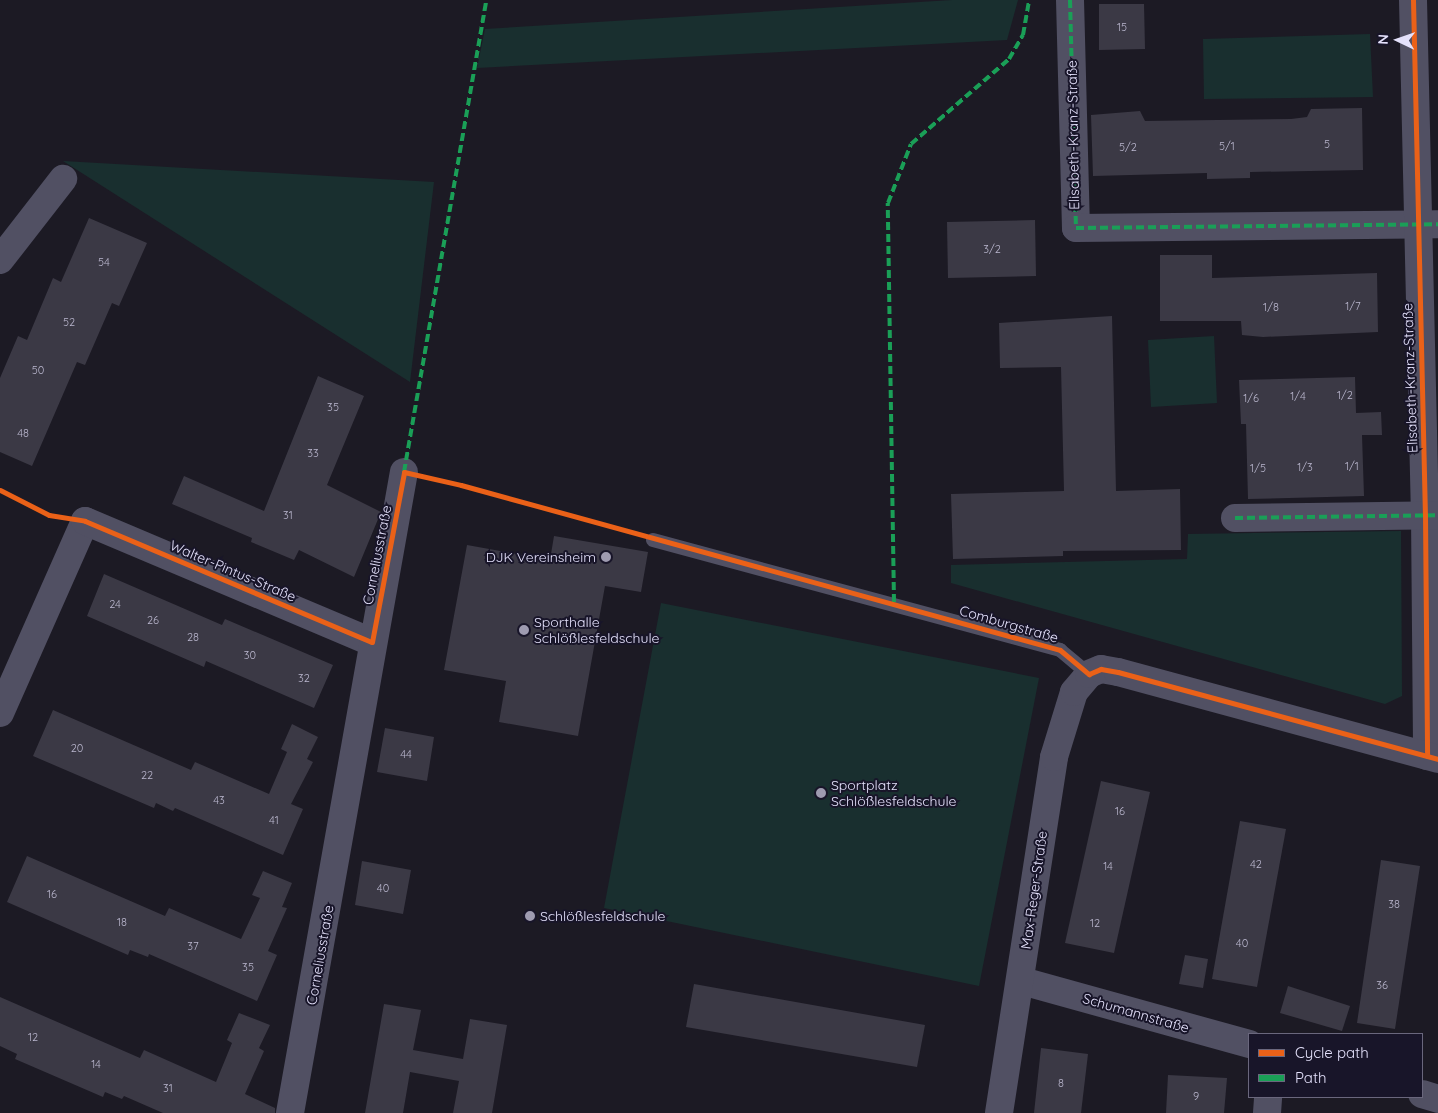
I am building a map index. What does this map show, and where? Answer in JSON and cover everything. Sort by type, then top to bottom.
[{"type":"street","name":"Elisabeth-Kranz-Straße","points":[[1070,0],[1076,228],[1428,224]]},
{"type":"street","name":"Elisabeth-Kranz-Straße","points":[[1413,0],[1428,224],[1432,515],[1432,758]]},
{"type":"street","points":[[0,260],[63,179]]},
{"type":"street","name":"Corneliusstraße","points":[[290,1113],[306,1034],[372,642],[404,472]]},
{"type":"street","points":[[1235,518],[1432,515]]},
{"type":"street","name":"Walter-Pintus-Straße","points":[[0,713],[85,521],[372,642]]},
{"type":"street","points":[[1089,674],[1101,669],[1118,672],[1432,758]]},
{"type":"street","name":"Max-Reger-Straße","points":[[999,1113],[1022,981],[1054,756],[1074,692],[1089,674]]},
{"type":"street","name":"Schumannstraße","points":[[1022,981],[1248,1044]]},
{"type":"street","points":[[1423,1094],[1438,1099]]},
{"type":"street","points":[[1267,1113],[1268,1098]]},
{"type":"lane","name":"Comburgstraße","points":[[653,540],[894,602],[1060,650],[1089,674]]},
{"type":"green space","points":[[952,0],[1018,0],[1007,40],[477,68],[485,29]]},
{"type":"green space","points":[[1370,34],[1373,97],[1204,99],[1203,39]]},
{"type":"green space","points":[[63,161],[434,182],[410,382]]},
{"type":"green space","points":[[1214,336],[1217,403],[1151,407],[1148,340]]},
{"type":"green space","points":[[1401,531],[1402,696],[1385,704],[951,583],[951,565],[1187,559],[1188,534]]},
{"type":"green space","name":"Sportplatz Schlößlesfeldschule","points":[[661,603],[1039,678],[979,986],[604,908]]},
{"type":"building","points":[[1099,4],[1144,4],[1145,49],[1099,50]]},
{"type":"building","points":[[1362,108],[1363,170],[1250,172],[1250,178],[1207,179],[1207,173],[1093,176],[1091,115],[1140,111],[1145,121],[1291,119],[1307,117],[1311,109]]},
{"type":"building","points":[[89,218],[147,243],[119,306],[112,303],[85,365],[77,362],[32,466],[0,452],[0,378],[18,336],[27,340],[53,278],[61,282]]},
{"type":"building","points":[[1035,220],[1036,276],[948,278],[947,222]]},
{"type":"building","points":[[1160,255],[1212,255],[1212,278],[1377,273],[1378,332],[1263,337],[1242,335],[1241,321],[1160,321]]},
{"type":"building","points":[[1112,316],[1116,491],[1180,489],[1181,550],[1063,551],[1063,556],[953,559],[951,494],[1064,491],[1061,367],[1000,368],[999,323]]},
{"type":"building","points":[[318,376],[364,396],[327,485],[381,512],[354,577],[299,550],[294,560],[251,542],[252,538],[172,504],[184,476],[264,511]]},
{"type":"building","points":[[1355,377],[1356,413],[1381,412],[1382,435],[1362,435],[1364,496],[1248,499],[1246,424],[1241,424],[1239,380]]},
{"type":"building","name":"Sporthalle Schlößlesfeldschule","points":[[554,536],[648,552],[641,592],[605,586],[578,736],[499,722],[506,681],[444,670],[467,545],[550,560]]},
{"type":"building","points":[[104,574],[222,625],[225,619],[333,665],[314,708],[206,661],[204,667],[87,616]]},
{"type":"building","points":[[53,710],[191,770],[195,762],[269,794],[287,752],[281,749],[292,724],[318,737],[307,759],[313,762],[291,804],[303,809],[283,855],[175,808],[173,811],[156,803],[154,808],[33,756]]},
{"type":"building","points":[[385,728],[434,737],[427,781],[377,772]]},
{"type":"building","points":[[1101,781],[1150,792],[1114,953],[1065,943]]},
{"type":"building","points":[[1240,821],[1286,829],[1257,987],[1212,979]]},
{"type":"building","points":[[27,856],[165,916],[169,908],[241,939],[260,898],[252,895],[263,871],[292,883],[282,907],[287,908],[268,951],[277,955],[257,1001],[149,954],[148,957],[130,950],[128,955],[7,902]]},
{"type":"building","points":[[1381,860],[1420,866],[1395,1029],[1357,1023]]},
{"type":"building","points":[[362,861],[411,870],[403,914],[355,905]]},
{"type":"building","points":[[1185,955],[1208,959],[1203,988],[1179,984]]},
{"type":"building","points":[[694,984],[925,1025],[917,1067],[686,1027]]},
{"type":"building","points":[[1288,986],[1350,1006],[1342,1031],[1280,1013]]},
{"type":"building","points":[[0,997],[140,1058],[144,1050],[216,1082],[232,1043],[227,1040],[239,1013],[270,1025],[259,1048],[264,1051],[245,1094],[275,1108],[275,1113],[163,1113],[124,1096],[122,1099],[105,1092],[103,1097],[15,1059],[17,1054],[0,1046]]},
{"type":"building","points":[[384,1004],[421,1010],[413,1050],[463,1059],[470,1019],[507,1025],[492,1113],[453,1113],[459,1081],[410,1072],[403,1113],[365,1113]]},
{"type":"building","points":[[1041,1048],[1088,1054],[1081,1113],[1034,1113]]},
{"type":"building","points":[[1168,1075],[1227,1078],[1224,1113],[1166,1113]]},
{"type":"marked path","points":[[404,472],[486,0]]},
{"type":"marked path","points":[[894,602],[888,203],[911,144],[1009,59],[1023,35],[1029,0]]},
{"type":"marked path","points":[[1070,0],[1076,228],[1438,224]]},
{"type":"marked path","points":[[1235,518],[1438,515]]},
{"type":"cycle path","points":[[1413,0],[1425,515],[1427,756]]},
{"type":"cycle path","points":[[0,490],[49,515],[85,521],[372,642],[404,472],[461,485],[1060,650],[1089,674],[1101,669],[1118,672],[1438,759]]},
{"type":"place","name":"DJK Vereinsheim","points":[[606,557]]},
{"type":"place","name":"Sporthalle Schlößlesfeldschule","points":[[524,630]]},
{"type":"place","name":"Sportplatz Schlößlesfeldschule","points":[[821,793]]},
{"type":"place","name":"Schlößlesfeldschule","points":[[530,916]]}]
